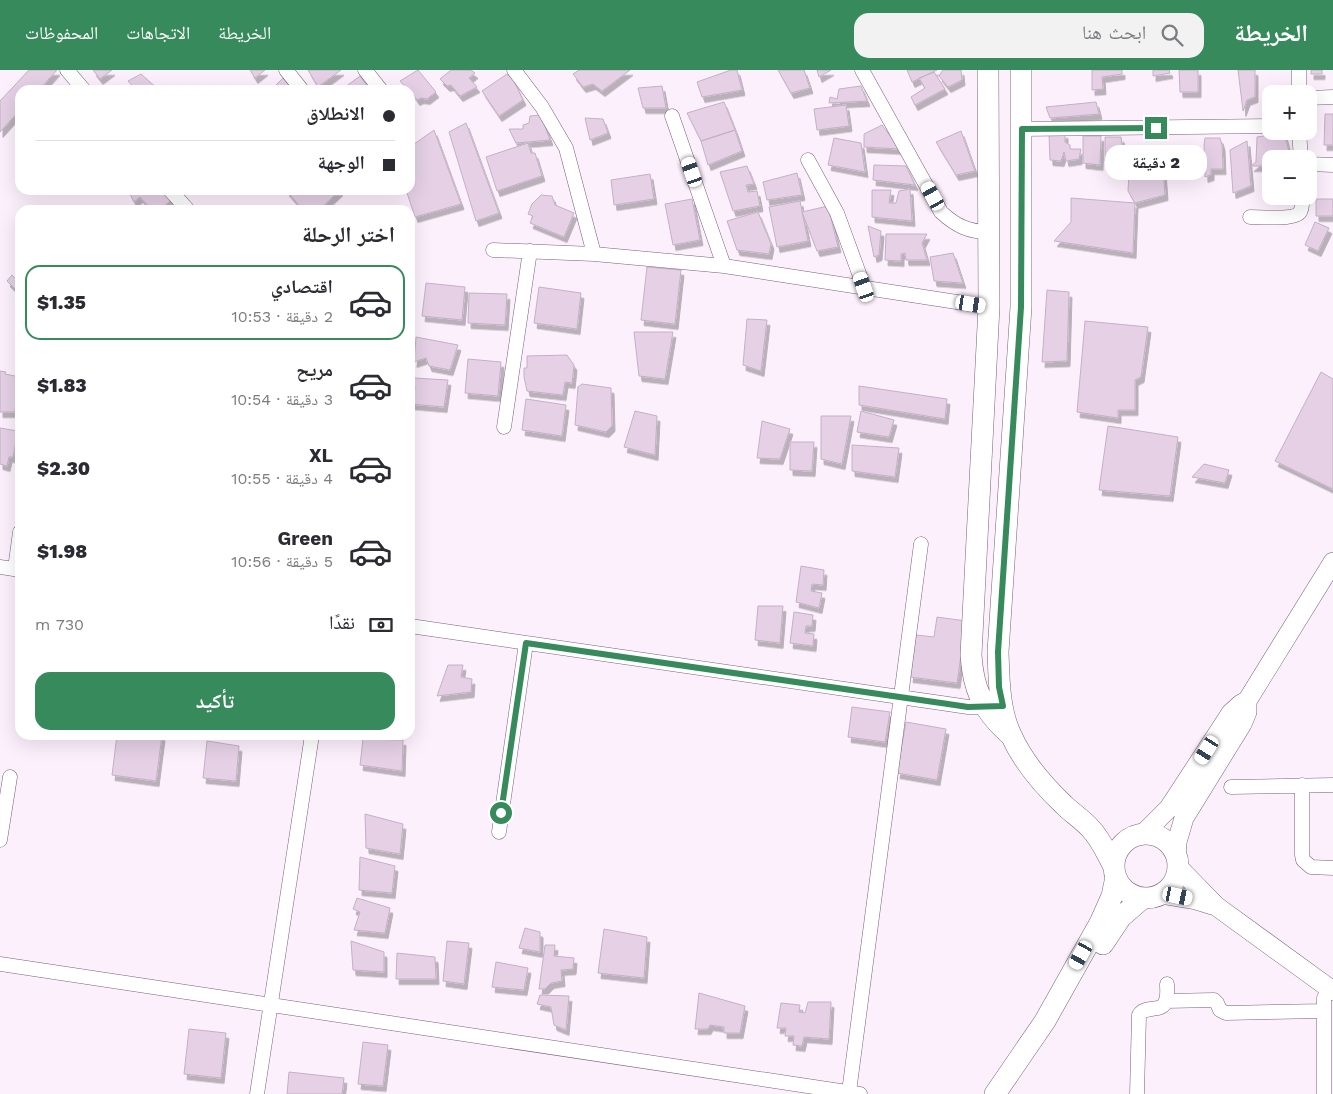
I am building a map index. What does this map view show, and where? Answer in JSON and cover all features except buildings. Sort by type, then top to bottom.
[{"type":"main road","points":[[988,70],[989,307],[971,655],[974,680],[994,707]]},
{"type":"main road","points":[[1020,70],[1022,129],[1021,307],[998,652],[999,687],[994,707],[996,721],[1010,734],[1026,761],[1044,785],[1090,828],[1107,853],[1120,885],[1134,896],[1152,896]]},
{"type":"main road","points":[[1012,1094],[1054,1028],[1114,925],[1126,910],[1173,883],[1177,862],[1167,842],[1160,837],[1104,832],[1090,828]]},
{"type":"main road","points":[[995,1094],[1045,1021],[1100,923],[1112,896],[1115,858],[1118,850],[1137,836]]},
{"type":"street","points":[[67,70],[80,85]]},
{"type":"street","points":[[286,70],[298,85]]},
{"type":"street","points":[[365,70],[376,85]]},
{"type":"street","points":[[514,70],[542,107],[566,148],[594,254]]},
{"type":"street","points":[[862,70],[941,212],[962,228],[976,232],[989,232]]},
{"type":"street","points":[[1299,70],[1299,85]]},
{"type":"street","points":[[1317,97],[1333,96]]},
{"type":"street","points":[[672,116],[724,266]]},
{"type":"street","points":[[1022,129],[1262,126]]},
{"type":"street","points":[[808,160],[838,213],[864,287]]},
{"type":"street","points":[[1317,164],[1333,165]]},
{"type":"street","points":[[174,195],[184,205]]},
{"type":"street","points":[[1250,218],[1293,217],[1300,213],[1303,205]]},
{"type":"street","points":[[493,250],[594,254],[724,266],[989,307]]},
{"type":"street","points":[[504,427],[530,252]]},
{"type":"street","points":[[0,964],[854,1093],[921,544]]},
{"type":"street","points":[[1324,1094],[1324,998],[1331,990],[1216,906],[1177,862],[1177,842],[1184,818],[1242,724],[1247,701],[1333,562]]},
{"type":"street","points":[[0,567],[15,569]]},
{"type":"street","points":[[415,627],[968,707],[994,707]]},
{"type":"street","points":[[499,832],[526,643]]},
{"type":"street","points":[[1137,836],[1169,808],[1231,713],[1247,701]]},
{"type":"street","points":[[256,1094],[311,740]]},
{"type":"street","points":[[0,840],[10,777]]},
{"type":"street","points":[[1302,785],[1302,855],[1311,867],[1333,868]]},
{"type":"street","points":[[1231,787],[1333,785]]},
{"type":"street","points":[[1152,896],[1187,898],[1216,906]]},
{"type":"street","points":[[1137,1094],[1139,1015],[1147,1008],[1161,1008],[1166,1001],[1168,984]]},
{"type":"street","points":[[1166,1001],[1214,1000],[1221,1012],[1226,1013],[1324,1011]]},
{"type":"route","points":[[501,813],[526,643],[968,707],[1003,706],[999,687],[998,652],[1021,307],[1022,129],[1156,128]]}]
